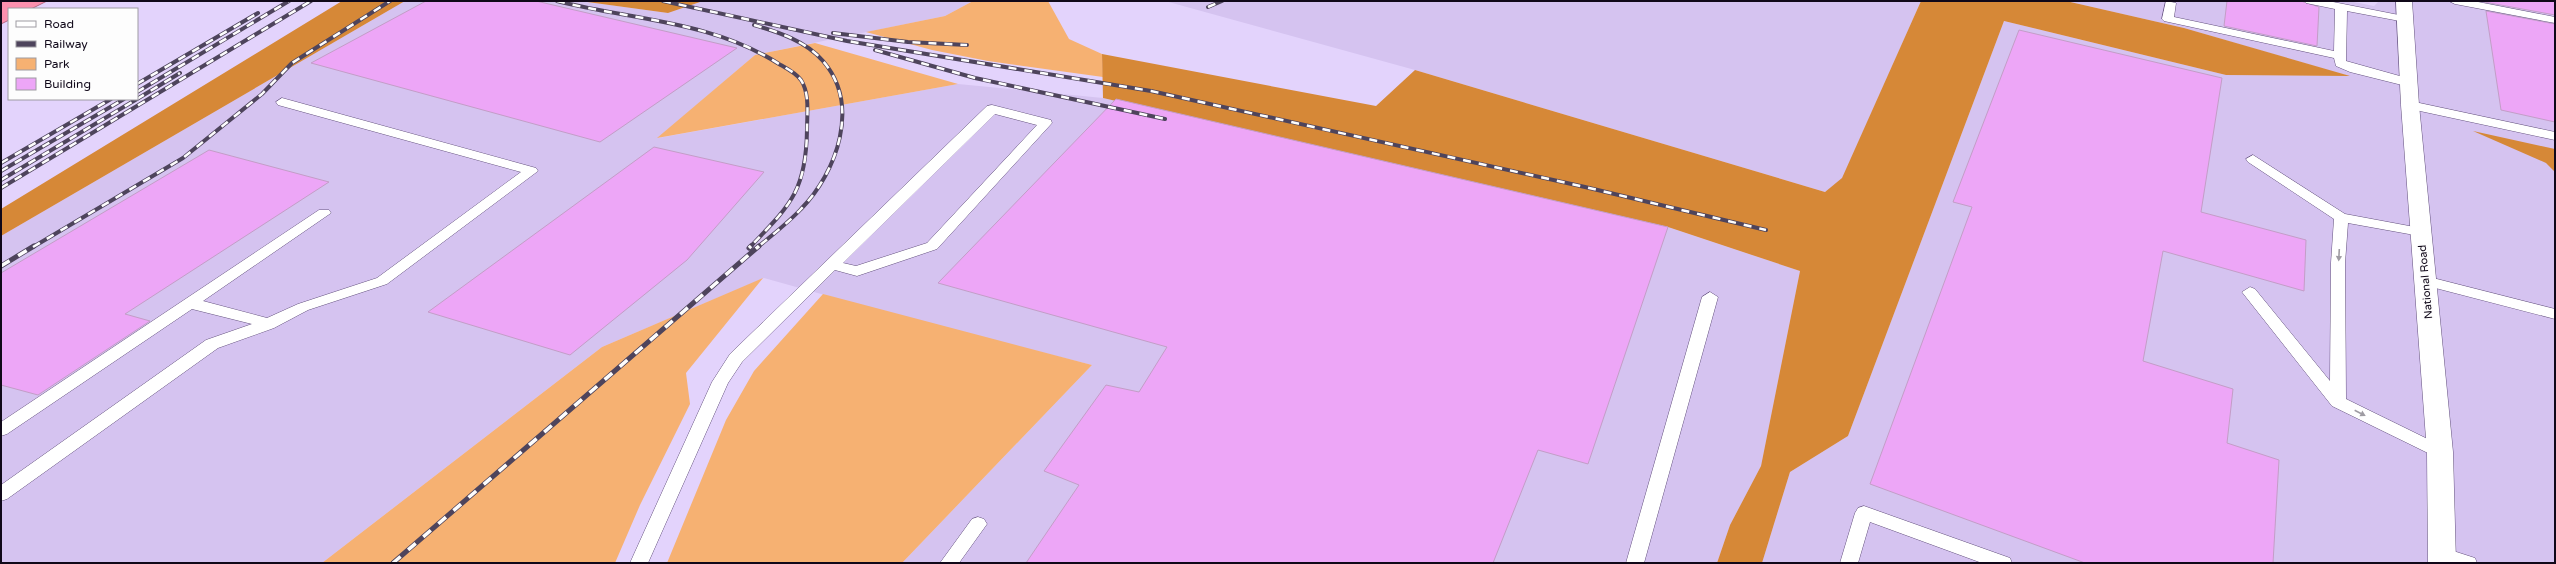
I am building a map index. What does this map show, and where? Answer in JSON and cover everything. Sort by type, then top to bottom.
[{"type":"street","name":"National Road","points":[[2405,10],[2410,105],[2420,232],[2440,452],[2443,559]]},
{"type":"lane","points":[[2310,1],[2341,7],[2405,10]]},
{"type":"lane","points":[[2455,1],[2541,19],[2555,20]]},
{"type":"lane","points":[[2166,2],[2168,19],[2340,56]]},
{"type":"lane","points":[[2341,7],[2340,63],[2354,69],[2410,83]]},
{"type":"lane","points":[[2541,19],[2555,24]]},
{"type":"lane","points":[[1,494],[212,344],[268,324],[302,307],[382,281],[531,171],[282,102]]},
{"type":"lane","points":[[2410,105],[2555,136]]},
{"type":"lane","points":[[639,563],[720,382],[736,358],[834,265],[992,109],[1046,123],[932,246],[857,271],[834,265]]},
{"type":"lane","points":[[2254,159],[2341,216],[2420,232]]},
{"type":"lane","points":[[1,430],[324,213]]},
{"type":"lane","points":[[2338,402],[2338,263],[2341,216]]},
{"type":"lane","points":[[2425,281],[2555,314]]},
{"type":"lane","points":[[2250,292],[2338,402],[2440,452]]},
{"type":"lane","points":[[1635,563],[1710,297]]},
{"type":"lane","points":[[190,303],[268,324]]},
{"type":"lane","points":[[1848,563],[1864,513],[2003,563]]},
{"type":"lane","points":[[949,563],[978,524]]},
{"type":"lane","points":[[2443,559],[2468,563]]},
{"type":"shaded area","points":[[1,1],[47,1],[33,8],[8,8],[8,20],[1,24]]},
{"type":"shaded area","points":[[342,1],[405,1],[1,236],[1,209]]},
{"type":"shaded area","points":[[405,1],[580,1],[668,13],[703,1],[973,1],[945,16],[755,55],[658,138],[958,84],[1103,98],[1668,227],[1800,271],[1761,466],[1730,525],[1717,563],[902,563],[1092,365],[907,318],[764,278],[602,347],[322,563],[1,563],[1,236]]},
{"type":"shaded area","points":[[580,1],[703,1],[668,13]]},
{"type":"shaded area","points":[[1165,1],[1921,1],[1842,179],[1825,192],[1415,70]]},
{"type":"shaded area","points":[[1921,1],[2066,1],[2184,28],[2350,76],[2226,75],[2004,21],[1848,436],[1790,472],[1762,563],[1717,563],[1730,525],[1761,466],[1800,271],[1668,227],[1103,98],[1102,54],[1376,106],[1415,70],[1825,192],[1842,178]]},
{"type":"shaded area","points":[[2066,1],[2349,1],[2374,6],[2379,1],[2555,1],[2555,563],[1762,563],[1790,472],[1848,436],[2004,21],[2226,75],[2348,76],[2184,28]]},
{"type":"shaded area","points":[[2473,131],[2555,149],[2555,172],[2546,163]]},
{"type":"green space","points":[[973,1],[1048,1],[1069,39],[1102,54],[1103,77],[988,61],[932,50],[866,32],[945,16]]},
{"type":"green space","points":[[815,43],[958,84],[657,138],[755,55]]},
{"type":"green space","points":[[763,278],[686,373],[690,404],[640,505],[615,563],[322,563],[602,347]]},
{"type":"green space","points":[[823,294],[1092,365],[902,563],[667,563],[726,420],[754,371]]},
{"type":"building","points":[[426,1],[536,1],[737,48],[600,142],[311,63]]},
{"type":"building","points":[[2227,1],[2301,1],[2319,7],[2317,46],[2224,26]]},
{"type":"building","points":[[2555,1],[2555,15],[2484,2]]},
{"type":"building","points":[[2486,11],[2555,24],[2555,122],[2501,110]]},
{"type":"building","points":[[2019,30],[2222,78],[2201,212],[2306,240],[2304,291],[2163,251],[2143,361],[2233,389],[2227,443],[2279,460],[2273,563],[2085,563],[1870,484],[1972,207],[1953,202]]},
{"type":"building","points":[[1116,99],[1668,227],[1588,464],[1538,450],[1493,563],[1026,563],[1079,485],[1044,471],[1106,385],[1139,392],[1167,347],[938,283]]},
{"type":"building","points":[[654,147],[764,172],[687,260],[570,355],[428,312]]},
{"type":"building","points":[[209,150],[329,182],[125,314],[150,321],[38,395],[1,385],[1,273]]},
{"type":"railway","points":[[138,91],[289,1]]},
{"type":"railway","points":[[1,188],[311,1]]},
{"type":"railway","points":[[33,247],[183,158],[262,94],[292,63],[390,1]]},
{"type":"railway","points":[[557,1],[699,30],[727,39],[753,50],[791,71],[801,80],[806,91],[807,111],[806,151],[799,183],[793,196],[776,220],[750,247]]},
{"type":"railway","points":[[663,1],[847,41],[1151,91],[1585,187],[1766,230]]},
{"type":"railway","points":[[1208,7],[1222,1]]},
{"type":"railway","points":[[138,83],[258,13]]},
{"type":"railway","points":[[754,25],[791,38],[808,48],[823,61],[834,78],[841,97],[842,117],[840,138],[834,158],[814,194],[791,219],[758,247]]},
{"type":"railway","points":[[833,33],[908,42],[967,45]]},
{"type":"railway","points":[[875,50],[975,78],[1165,119]]},
{"type":"railway","points":[[138,98],[180,73]]},
{"type":"railway","points":[[1,163],[109,100]]},
{"type":"railway","points":[[1,171],[122,100]]},
{"type":"railway","points":[[1,180],[135,100]]},
{"type":"railway","points":[[1,266],[34,246]]},
{"type":"railway","points":[[393,563],[759,246]]}]
